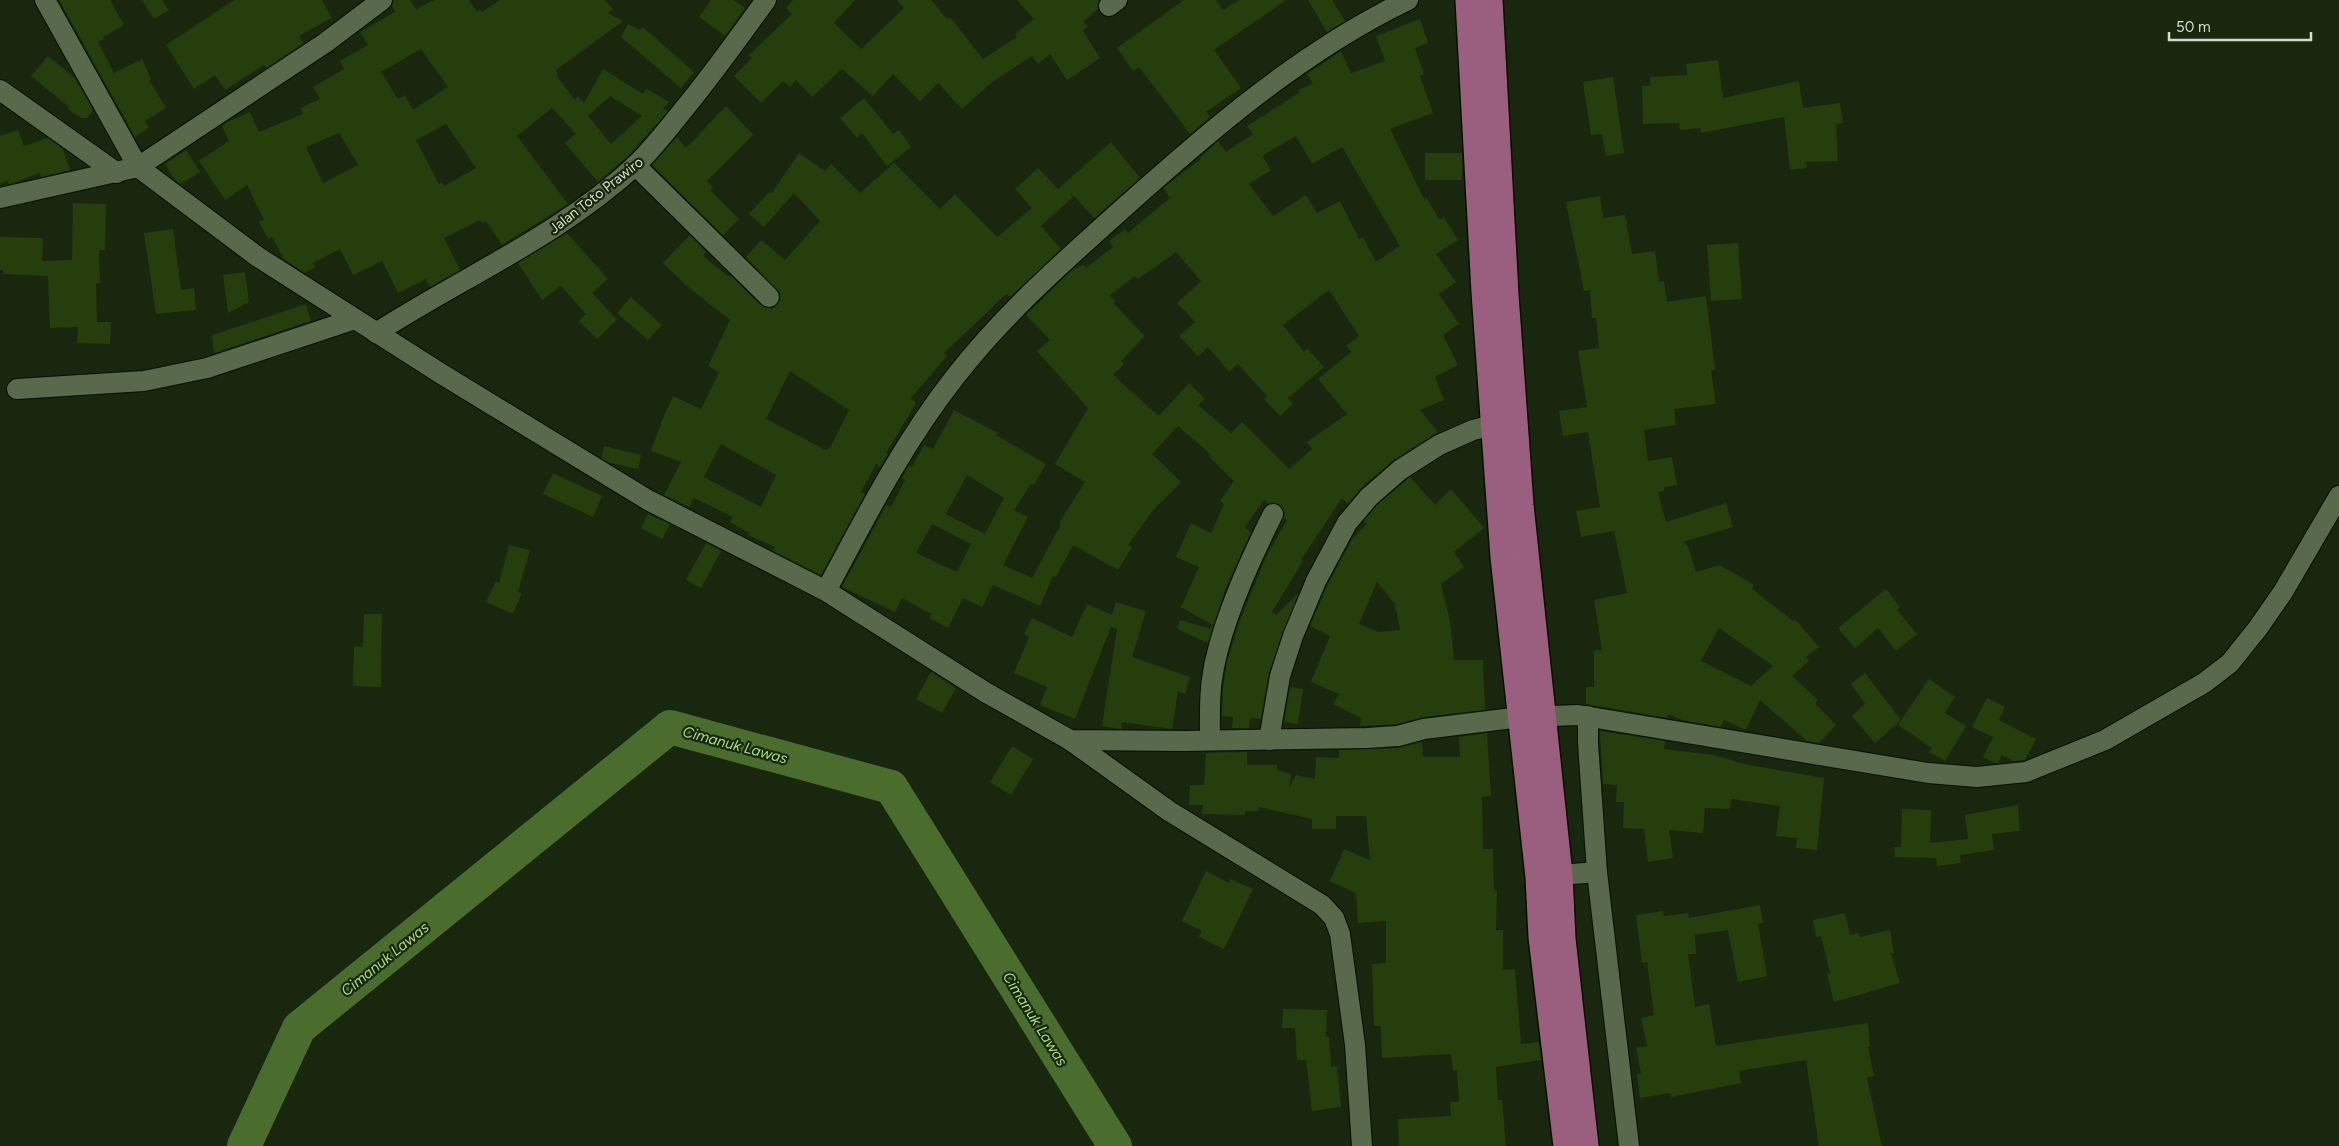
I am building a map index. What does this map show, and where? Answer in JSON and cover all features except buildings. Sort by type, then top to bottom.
[{"type":"main road","points":[[1468,0],[1488,165]]},
{"type":"main road","points":[[1490,0],[1488,165],[1492,426],[1516,573],[1544,717],[1549,876],[1541,937],[1586,1146]]},
{"type":"main road","points":[[1563,1034],[1566,1146]]},
{"type":"street","points":[[45,0],[138,168],[258,257],[648,500],[826,591],[985,692],[1070,740],[1169,811],[1322,905],[1334,918],[1340,934],[1355,1045],[1362,1146]]},
{"type":"street","points":[[0,198],[138,168],[325,44],[382,0]]},
{"type":"street","name":"Jalan Toto Prawiro","points":[[376,332],[485,267],[549,232],[635,165],[653,148],[712,74],[766,0]]},
{"type":"street","points":[[826,591],[907,443],[954,377],[1001,322],[1118,213],[1254,96],[1307,59],[1387,10],[1408,0]]},
{"type":"street","points":[[0,90],[117,173]]},
{"type":"street","points":[[635,165],[769,297]]},
{"type":"street","points":[[16,389],[144,381],[207,368],[355,319]]},
{"type":"street","points":[[1269,740],[1280,676],[1293,636],[1316,581],[1347,523],[1369,497],[1400,470],[1439,445],[1492,426]]},
{"type":"street","points":[[1070,740],[1269,740],[1398,736],[1424,729],[1544,717],[1928,773],[1977,777],[2026,772],[2105,740],[2204,683],[2230,663],[2258,628],[2283,592],[2339,496]]},
{"type":"street","points":[[1210,740],[1212,679],[1219,646],[1251,560],[1273,514]]},
{"type":"street","points":[[1544,717],[1588,743],[1597,872],[1629,1146]]},
{"type":"street","points":[[1549,876],[1597,872]]},
{"type":"waterway","name":"Cimanuk Lawas","points":[[244,1146],[299,1028],[670,727],[891,787],[1115,1146]]}]
